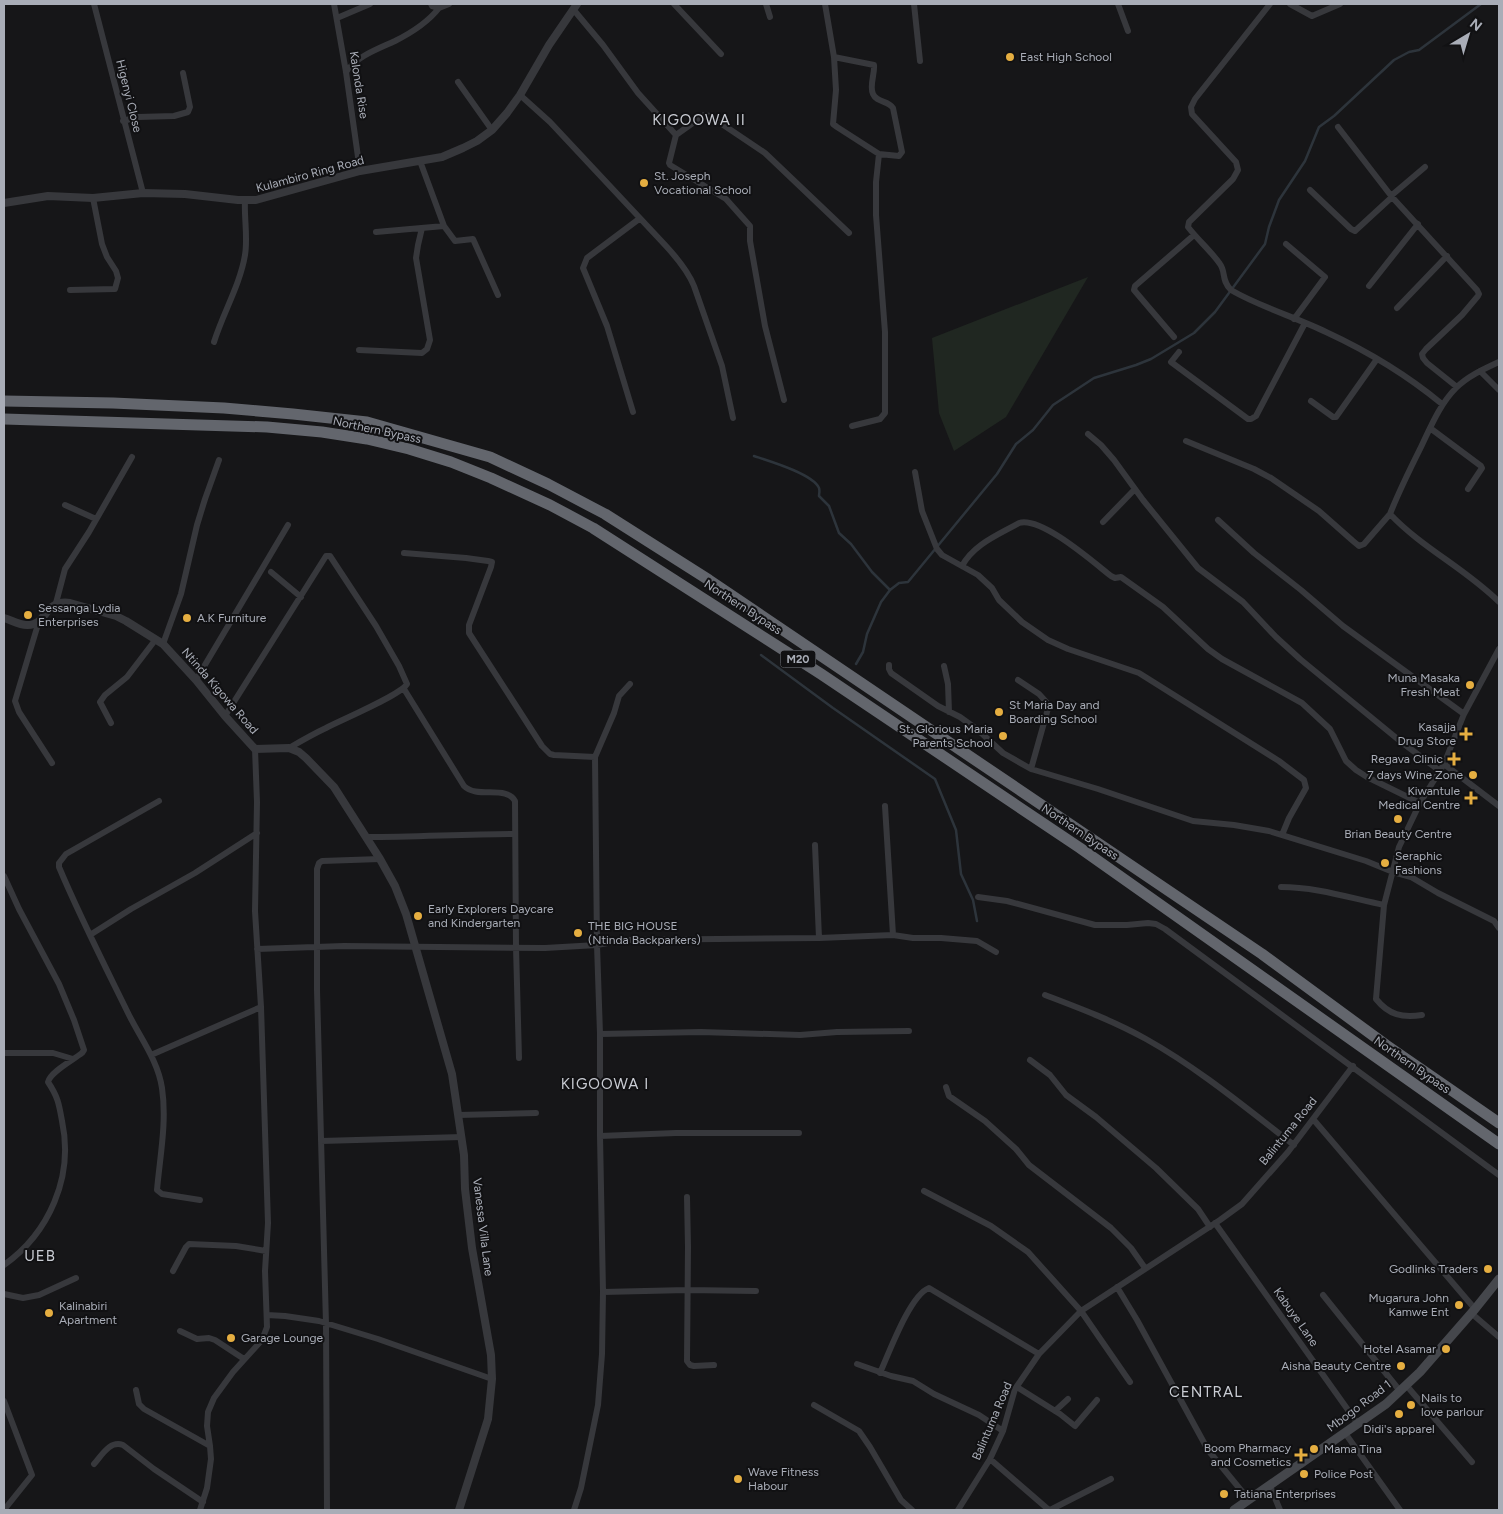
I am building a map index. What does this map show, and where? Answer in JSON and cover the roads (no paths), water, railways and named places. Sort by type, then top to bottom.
[{"type":"highway","name":"Northern Bypass","points":[[4,402],[113,403],[224,408],[367,422],[490,457],[548,484],[605,514],[717,585],[1262,954],[1386,1045],[1499,1123]]},
{"type":"highway","name":"Northern Bypass","points":[[4,419],[267,427],[367,439],[451,462],[550,505],[593,528],[829,679],[1080,848],[1499,1144]]},
{"type":"main road","name":"Mbogo Road 1","points":[[1234,1510],[1386,1404],[1420,1372],[1499,1279]]},
{"type":"street","name":"Higenyi Close","points":[[94,4],[143,193]]},
{"type":"street","name":"Kalonda Rise","points":[[334,4],[338,18],[360,171]]},
{"type":"street","points":[[338,18],[370,4]]},
{"type":"street","points":[[430,4],[439,8]]},
{"type":"street","points":[[346,72],[351,65],[426,22],[439,8],[449,4]]},
{"type":"street","points":[[674,4],[721,54]]},
{"type":"street","points":[[766,4],[770,18]]},
{"type":"street","points":[[825,4],[834,57],[836,90],[833,124],[879,154],[899,156],[902,152],[892,105],[878,99],[872,92],[874,65],[834,57]]},
{"type":"street","points":[[914,4],[920,62]]},
{"type":"street","points":[[1118,4],[1128,31]]},
{"type":"street","points":[[1270,4],[1195,99],[1191,107],[1192,114],[1236,162],[1238,170],[1233,179],[1189,222],[1188,227],[1222,266],[1223,277],[1231,290],[1305,324],[1325,331],[1377,359],[1418,384],[1442,404]]},
{"type":"street","points":[[1290,4],[1312,16],[1340,4]]},
{"type":"street","points":[[575,6],[638,93],[676,135]]},
{"type":"street","name":"Kulambiro Ring Road","points":[[4,203],[48,196],[93,198],[143,193],[185,194],[245,201],[256,200],[360,171],[442,157],[463,148],[492,130],[520,95],[549,45],[575,6]]},
{"type":"street","points":[[123,121],[138,117],[174,116],[188,112],[190,107],[183,73]]},
{"type":"street","points":[[458,82],[492,130]]},
{"type":"street","points":[[520,95],[550,122],[677,258],[694,286],[722,366],[733,418]]},
{"type":"street","points":[[784,400],[765,326],[750,241],[750,226],[726,199],[670,165],[676,135],[704,115],[710,116],[765,152],[849,233]]},
{"type":"street","points":[[1338,127],[1392,196],[1471,282],[1479,294],[1462,315],[1422,354],[1427,363],[1457,387]]},
{"type":"street","points":[[852,426],[880,419],[885,413],[885,332],[876,215],[876,182],[879,154]]},
{"type":"street","points":[[420,161],[444,226],[455,241],[472,239],[498,295]]},
{"type":"street","points":[[1310,190],[1355,231],[1425,167]]},
{"type":"street","points":[[70,290],[115,289],[118,278],[102,244],[93,198]]},
{"type":"street","points":[[214,342],[244,258],[246,248],[245,201]]},
{"type":"street","points":[[634,412],[608,326],[583,268],[587,258],[639,219]]},
{"type":"street","points":[[1368,286],[1418,224]]},
{"type":"street","points":[[376,232],[444,226]]},
{"type":"street","points":[[359,350],[422,353],[428,349],[430,340],[416,258],[422,228]]},
{"type":"street","points":[[1174,337],[1134,290],[1135,286],[1194,235]]},
{"type":"street","points":[[1286,244],[1325,277],[1294,319]]},
{"type":"street","points":[[1397,308],[1447,256]]},
{"type":"street","points":[[1179,352],[1171,362],[1248,419],[1251,419],[1256,416],[1305,324]]},
{"type":"street","points":[[1311,401],[1333,417],[1338,416],[1377,359]]},
{"type":"street","points":[[1186,440],[1271,478],[1320,511],[1360,546],[1364,544],[1390,514],[1405,478],[1442,404],[1457,387],[1499,362]]},
{"type":"street","points":[[1480,372],[1499,390]]},
{"type":"street","points":[[1430,428],[1482,466],[1468,488]]},
{"type":"street","points":[[1088,434],[1114,460],[1198,568],[1243,602],[1300,659],[1400,741],[1440,771]]},
{"type":"street","points":[[4,618],[29,626],[39,621],[56,603],[64,569],[132,457]]},
{"type":"street","points":[[163,644],[181,594],[197,525],[219,460]]},
{"type":"street","points":[[914,472],[920,505],[937,549],[942,555],[978,575],[992,588],[999,600],[1022,622],[1048,640],[1139,673],[1279,761],[1304,780],[1306,788],[1282,835]]},
{"type":"street","points":[[1103,522],[1135,489]]},
{"type":"street","points":[[65,505],[96,519]]},
{"type":"street","points":[[1390,514],[1499,602]]},
{"type":"street","points":[[1218,520],[1254,553],[1342,626],[1464,714]]},
{"type":"street","points":[[962,566],[967,556],[979,546],[1019,523],[1023,522],[1046,528],[1111,576],[1115,578],[1121,577],[1163,606],[1208,649],[1302,703],[1330,730],[1346,761],[1356,770],[1420,802]]},
{"type":"street","points":[[196,680],[288,525]]},
{"type":"street","points":[[404,553],[492,562],[469,625],[468,633],[547,752],[558,755],[595,757]]},
{"type":"street","points":[[225,716],[326,556],[330,556],[351,586],[399,666],[407,681],[406,687],[288,748]]},
{"type":"street","points":[[271,572],[301,597]]},
{"type":"street","name":"Ntinda Kigowa Road","points":[[56,603],[70,603],[116,616],[156,639],[163,644],[196,680],[255,749],[288,748]]},
{"type":"street","points":[[39,621],[15,701],[19,712],[52,763]]},
{"type":"street","points":[[111,723],[100,702],[105,695],[127,677],[156,639]]},
{"type":"street","points":[[1422,1015],[1408,1018],[1397,1015],[1383,1008],[1376,1000],[1384,905],[1399,847],[1420,802],[1444,764],[1464,714],[1499,649]]},
{"type":"street","points":[[889,665],[891,673],[949,712],[960,717],[1003,752],[1031,769],[1193,821],[1234,825],[1282,835],[1366,861],[1393,872],[1412,877],[1438,894],[1494,921],[1499,928]]},
{"type":"street","points":[[944,666],[948,684],[949,712]]},
{"type":"street","points":[[1018,680],[1039,694],[1048,705],[1031,769]]},
{"type":"street","points":[[574,1510],[598,1405],[602,1354],[600,1034],[595,757],[614,713],[619,696],[630,684]]},
{"type":"street","points":[[404,688],[467,790],[472,792],[508,794],[514,798],[519,1058]]},
{"type":"street","points":[[288,748],[299,752],[325,776],[367,837],[395,886],[404,907],[416,947]]},
{"type":"street","points":[[200,1510],[207,1488],[210,1468],[210,1446],[206,1419],[210,1406],[233,1372],[262,1340],[267,1327],[265,1280],[268,1223],[255,911],[258,802],[255,749]]},
{"type":"street","points":[[1444,764],[1499,806]]},
{"type":"street","points":[[160,801],[66,854],[59,862],[59,867],[90,935],[159,1073],[162,1088],[164,1124],[157,1190],[162,1194],[200,1200]]},
{"type":"street","points":[[886,806],[893,935]]},
{"type":"street","points":[[90,935],[131,908],[195,873],[257,833]]},
{"type":"street","points":[[367,837],[515,834]]},
{"type":"street","points":[[815,845],[819,938]]},
{"type":"street","points":[[327,1510],[326,1324],[317,990],[317,869],[322,861],[380,859]]},
{"type":"street","points":[[4,876],[19,909],[59,984],[84,1050],[48,1079],[57,1098],[65,1143],[63,1172],[57,1198],[35,1237],[22,1251],[4,1265]]},
{"type":"street","points":[[1281,886],[1319,891],[1384,905]]},
{"type":"street","points":[[978,897],[1007,901],[1095,925],[1156,924],[1353,1066],[1499,1175]]},
{"type":"street","points":[[256,949],[318,947],[545,948],[597,945],[634,940],[819,938],[893,935],[913,938],[977,941],[996,952]]},
{"type":"street","name":"Vanessa Villa Lane","points":[[416,947],[452,1074],[462,1137],[472,1248],[491,1355],[492,1380],[488,1419],[459,1510]]},
{"type":"street","points":[[1044,995],[1096,1015],[1145,1038],[1188,1065],[1294,1144]]},
{"type":"street","points":[[151,1055],[260,1007]]},
{"type":"street","points":[[600,1034],[701,1032],[800,1035],[837,1032],[909,1032]]},
{"type":"street","points":[[4,1053],[53,1052],[73,1059]]},
{"type":"street","name":"Kabuye Lane","points":[[1030,1060],[1050,1074],[1066,1095],[1156,1168],[1198,1209],[1212,1225],[1358,1424]]},
{"type":"street","name":"Balintuma Road","points":[[958,1510],[990,1459],[1002,1432],[1017,1387],[1039,1354],[1081,1311],[1242,1204],[1294,1144],[1353,1066]]},
{"type":"street","points":[[946,1087],[949,1096],[985,1121],[1016,1149],[1029,1165],[1111,1228],[1131,1248],[1145,1268]]},
{"type":"street","points":[[458,1115],[536,1113]]},
{"type":"street","points":[[1313,1119],[1473,1311],[1499,1337]]},
{"type":"street","points":[[600,1136],[676,1133],[799,1134]]},
{"type":"street","points":[[321,1141],[462,1137]]},
{"type":"street","points":[[924,1191],[992,1226],[1028,1252],[1081,1311],[1130,1382]]},
{"type":"street","points":[[687,1197],[687,1361],[690,1365],[694,1366],[714,1365]]},
{"type":"street","points":[[173,1271],[189,1244],[236,1246],[266,1251]]},
{"type":"street","points":[[4,1294],[23,1298],[40,1295],[76,1278]]},
{"type":"street","points":[[1117,1287],[1208,1450],[1249,1500]]},
{"type":"street","points":[[880,1372],[910,1308],[923,1292],[929,1288],[1039,1354]]},
{"type":"street","points":[[603,1292],[756,1291]]},
{"type":"street","points":[[1323,1295],[1403,1388],[1472,1462]]},
{"type":"street","points":[[267,1315],[313,1320],[378,1339],[492,1380]]},
{"type":"street","points":[[180,1331],[196,1339],[208,1338],[215,1340],[244,1359]]},
{"type":"street","points":[[857,1364],[913,1381],[934,1394],[979,1415],[1002,1432]]},
{"type":"street","points":[[1017,1387],[1075,1426],[1097,1400]]},
{"type":"street","points":[[136,1390],[139,1404],[144,1409],[210,1446]]},
{"type":"street","points":[[1055,1411],[1068,1399]]},
{"type":"street","points":[[4,1401],[32,1474],[4,1510]]},
{"type":"street","points":[[814,1406],[859,1430],[901,1500],[912,1510]]},
{"type":"street","points":[[1345,1434],[1400,1510]]},
{"type":"street","points":[[94,1464],[111,1445],[119,1443],[203,1502]]},
{"type":"street","points":[[990,1459],[1050,1510],[1112,1479]]},
{"type":"street","points":[[1270,1486],[1280,1510]]},
{"type":"waterway","points":[[856,664],[863,652],[867,634],[881,602],[890,590],[899,583],[908,582],[997,474],[1016,444],[1033,430],[1053,405],[1094,378],[1151,359],[1194,333],[1215,312],[1265,244],[1279,200],[1305,161],[1319,127],[1334,116],[1394,60],[1409,52],[1419,50],[1481,4]]},
{"type":"waterway","points":[[754,456],[800,473],[815,483],[819,488],[819,496],[829,506],[839,533],[851,544],[872,572],[890,590]]},
{"type":"waterway","points":[[761,655],[935,779],[956,830],[961,874],[973,900],[977,921]]},
{"type":"place","name":"East High School","points":[[1010,57]]},
{"type":"place","name":"St. Joseph Vocational School","points":[[644,183]]},
{"type":"place","name":"Sessanga Lydia Enterprises","points":[[28,615]]},
{"type":"place","name":"A.K Furniture","points":[[187,618]]},
{"type":"place","name":"Muna Masaka Fresh Meat","points":[[1470,685]]},
{"type":"place","name":"St Maria Day and Boarding School","points":[[999,712]]},
{"type":"place","name":"Kasajja Drug Store","points":[[1466,734]]},
{"type":"place","name":"St. Glorious Maria Parents School","points":[[1003,736]]},
{"type":"place","name":"Regava Clinic","points":[[1454,759]]},
{"type":"place","name":"7 days Wine Zone","points":[[1473,775]]},
{"type":"place","name":"Kiwantule Medical Centre","points":[[1471,798]]},
{"type":"place","name":"Brian Beauty Centre","points":[[1398,819]]},
{"type":"place","name":"Seraphic Fashions","points":[[1385,863]]},
{"type":"place","name":"Early Explorers Daycare and Kindergarten","points":[[418,916]]},
{"type":"place","name":"THE BIG HOUSE (Ntinda Backparkers)","points":[[578,933]]},
{"type":"place","name":"Godlinks Traders","points":[[1488,1269]]},
{"type":"place","name":"Mugarura John Kamwe Ent","points":[[1459,1305]]},
{"type":"place","name":"Kalinabiri Apartment","points":[[49,1313]]},
{"type":"place","name":"Garage Lounge","points":[[231,1338]]},
{"type":"place","name":"Hotel Asamar","points":[[1446,1349]]},
{"type":"place","name":"Aisha Beauty Centre","points":[[1401,1366]]},
{"type":"place","name":"Nails to love parlour","points":[[1411,1405]]},
{"type":"place","name":"Didi's apparel","points":[[1399,1414]]},
{"type":"place","name":"Mama Tina","points":[[1314,1449]]},
{"type":"place","name":"Boom Pharmacy and Cosmetics","points":[[1301,1455]]},
{"type":"place","name":"Police Post","points":[[1304,1474]]},
{"type":"place","name":"Wave Fitness Habour","points":[[738,1479]]},
{"type":"place","name":"Tatiana Enterprises","points":[[1224,1494]]},
{"type":"district","name":"KIGOOWA II","points":[[699,120]]},
{"type":"district","name":"KIGOOWA I","points":[[605,1084]]},
{"type":"district","name":"UEB","points":[[40,1256]]},
{"type":"district","name":"CENTRAL","points":[[1206,1392]]}]
